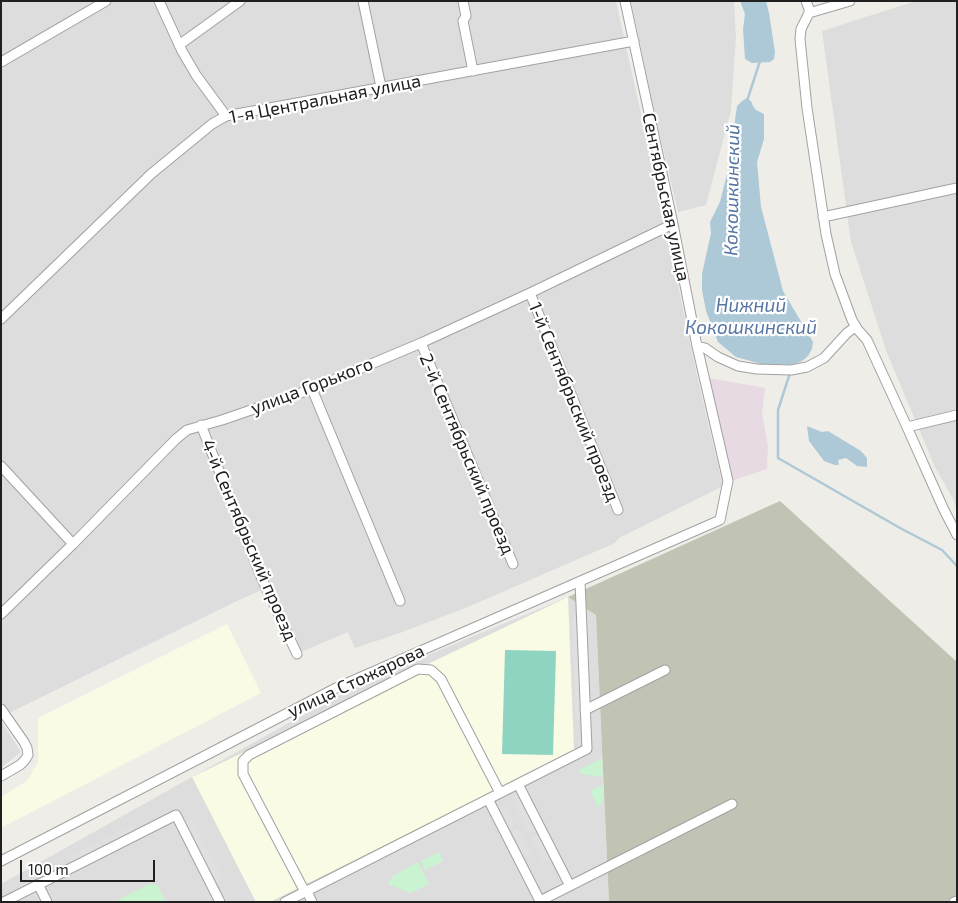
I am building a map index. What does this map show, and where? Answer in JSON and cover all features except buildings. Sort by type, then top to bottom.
[{"type":"street","points":[[1,62],[106,1]]},
{"type":"street","points":[[159,1],[179,45],[196,75],[226,116]]},
{"type":"street","points":[[179,45],[240,1]]},
{"type":"street","points":[[363,1],[381,88]]},
{"type":"street","points":[[463,1],[466,16],[463,21],[473,71]]},
{"type":"street","name":"Сентябрьская улица","points":[[625,1],[697,346],[728,480],[720,520]]},
{"type":"street","points":[[806,1],[809,13],[801,29],[800,38],[807,108],[823,217],[835,274],[855,326],[867,340],[957,535]]},
{"type":"street","points":[[809,13],[850,1]]},
{"type":"street","name":"1-я Центральная улица","points":[[1,319],[151,174],[212,124],[226,116],[634,41]]},
{"type":"street","points":[[823,217],[957,188]]},
{"type":"street","name":"улица Горького","points":[[1,614],[187,430],[312,389],[421,343],[530,294],[673,224]]},
{"type":"street","name":"1-й Сентябрьский проезд","points":[[530,294],[618,510]]},
{"type":"street","points":[[697,346],[705,348],[718,357],[738,366],[757,369],[792,370],[807,367],[824,358],[855,326]]},
{"type":"street","name":"2-й Сентябрьский проезд","points":[[421,343],[513,564]]},
{"type":"street","points":[[312,389],[400,600]]},
{"type":"street","points":[[907,427],[957,415]]},
{"type":"street","name":"4-й Сентябрьский проезд","points":[[201,425],[262,579],[297,654]]},
{"type":"street","points":[[1,466],[73,544]]},
{"type":"street","name":"улица Стожарова","points":[[1,861],[338,687],[720,520]]},
{"type":"street","points":[[285,902],[587,749],[580,581]]},
{"type":"street","points":[[312,902],[243,774],[243,761],[249,755],[418,669],[431,670],[441,679],[500,793]]},
{"type":"street","points":[[585,710],[665,670]]},
{"type":"street","points":[[1,709],[24,742],[28,754],[20,765],[1,776]]},
{"type":"street","points":[[518,784],[570,886]]},
{"type":"street","points":[[488,799],[539,901],[732,804]]},
{"type":"street","points":[[9,900],[176,815],[220,902]]},
{"type":"street","points":[[38,884],[47,902]]},
{"type":"shaded area","points":[[1,1],[616,1],[696,371],[723,486],[619,538],[615,543],[468,607],[355,648],[348,632],[301,652],[271,586],[1,717]]},
{"type":"shaded area","points":[[631,1],[734,1],[736,37],[731,110],[706,205],[678,212]]},
{"type":"shaded area","points":[[916,1],[957,1],[957,510],[935,467],[887,353],[851,242],[822,31]]},
{"type":"shaded area","points":[[708,378],[765,388],[762,412],[768,447],[767,469],[731,481]]},
{"type":"shaded area","points":[[780,501],[957,662],[957,902],[609,902],[596,615],[568,597]]},
{"type":"shaded area","points":[[568,597],[596,615],[609,902],[1,902],[1,884],[363,683]]},
{"type":"shaded area","points":[[568,597],[574,751],[270,902],[256,902],[192,777]]},
{"type":"shaded area","points":[[579,617],[583,719],[576,720],[572,618]]},
{"type":"shaded area","points":[[227,624],[261,693],[1,828],[1,797],[27,781],[38,762],[38,718]]},
{"type":"shaded area","points":[[1,721],[21,752],[1,768]]},
{"type":"shaded area","points":[[520,798],[536,830],[529,833],[513,801]]},
{"type":"shaded area","points":[[505,805],[515,825],[508,828],[498,809]]},
{"type":"shaded area","points":[[192,819],[204,844],[197,847],[184,822]]},
{"type":"shaded area","points":[[132,825],[135,832],[105,847],[102,840]]},
{"type":"shaded area","points":[[517,828],[531,855],[524,859],[510,832]]},
{"type":"shaded area","points":[[539,834],[552,860],[544,863],[531,837]]},
{"type":"shaded area","points":[[98,842],[102,849],[72,864],[68,857]]},
{"type":"shaded area","points":[[206,847],[223,880],[215,883],[199,850]]},
{"type":"green space","points":[[505,650],[556,651],[553,755],[502,754]]},
{"type":"green space","points":[[602,758],[603,777],[581,774],[579,770]]},
{"type":"green space","points":[[604,784],[604,799],[598,808],[590,791]]},
{"type":"green space","points":[[439,852],[443,861],[425,870],[421,861]]},
{"type":"green space","points":[[418,862],[429,884],[410,893],[388,884],[393,876]]},
{"type":"green space","points":[[149,884],[158,886],[166,902],[114,902]]},
{"type":"water","points":[[740,1],[766,1],[775,52],[774,59],[770,62],[752,63],[745,59],[743,29],[745,14]]},
{"type":"water","name":"Нижний Кокошкинский","points":[[747,98],[756,110],[764,114],[764,139],[757,162],[761,207],[783,291],[813,342],[808,356],[794,364],[765,365],[736,357],[718,342],[706,311],[702,290],[702,274],[711,233],[710,222],[720,202],[728,170],[737,106]]},
{"type":"water","points":[[807,426],[822,432],[828,431],[861,451],[867,458],[867,467],[857,466],[846,458],[838,460],[839,465],[824,461],[809,441]]},
{"type":"waterway","name":"Кокошкинский","points":[[747,101],[760,61]]},
{"type":"waterway","name":"Кокошкинский","points":[[788,362],[791,370],[778,410],[778,458],[942,550],[957,566]]}]
